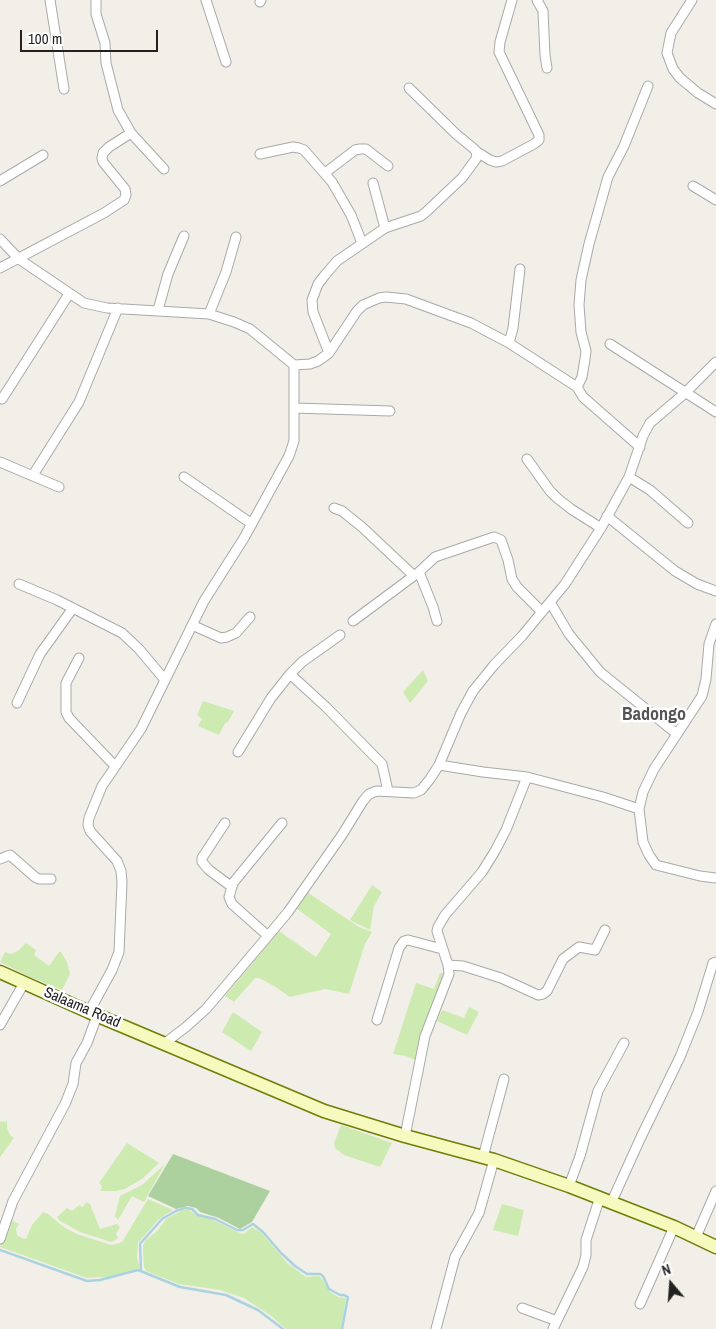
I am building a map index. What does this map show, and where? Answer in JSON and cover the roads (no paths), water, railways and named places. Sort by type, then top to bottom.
[{"type":"main road","name":"Salaama Road","points":[[0,972],[93,1014],[324,1110],[404,1136],[488,1159],[570,1186],[674,1227],[716,1247]]},
{"type":"street","points":[[50,0],[64,90]]},
{"type":"street","points":[[96,0],[96,14],[105,43],[106,63],[118,110],[131,133],[164,169]]},
{"type":"street","points":[[206,0],[226,62]]},
{"type":"street","points":[[409,88],[452,130],[477,152],[490,160],[502,161],[539,140],[539,135],[499,52],[512,0]]},
{"type":"street","points":[[537,0],[544,11],[547,68]]},
{"type":"street","points":[[692,0],[671,34],[667,53],[680,78],[698,93],[716,104]]},
{"type":"street","points":[[577,387],[582,378],[586,351],[579,305],[581,280],[589,244],[608,177],[624,146],[648,86]]},
{"type":"street","points":[[0,268],[110,210],[124,200],[126,195],[125,189],[103,162],[102,158],[103,153],[109,147],[131,133]]},
{"type":"street","points":[[260,154],[293,147],[299,148],[325,173],[351,215],[362,243]]},
{"type":"street","points":[[325,173],[355,150],[360,149],[366,149],[388,166]]},
{"type":"street","points":[[329,353],[313,312],[312,300],[318,284],[338,261],[362,243],[385,228],[415,218],[426,212],[462,178],[473,165],[477,152]]},
{"type":"street","points":[[0,181],[42,155]]},
{"type":"street","points":[[373,183],[385,228]]},
{"type":"street","points":[[693,186],[716,200]]},
{"type":"street","points":[[158,310],[168,274],[184,236]]},
{"type":"street","points":[[210,314],[226,272],[236,237]]},
{"type":"street","points":[[0,239],[19,259],[78,300],[91,305],[118,308],[210,314],[250,330],[294,366],[310,364],[329,353],[363,305],[386,296],[406,299],[471,323],[510,343],[577,387],[583,397],[640,446]]},
{"type":"street","points":[[510,343],[520,269]]},
{"type":"street","points":[[2,398],[70,294]]},
{"type":"street","points":[[33,475],[79,402],[118,308]]},
{"type":"street","points":[[610,344],[716,412]]},
{"type":"street","points":[[165,1043],[206,1009],[288,912],[369,794],[377,791],[414,793],[421,790],[430,779],[439,765],[461,713],[473,691],[565,584],[601,528],[629,477],[645,431],[650,423],[686,393],[716,362]]},
{"type":"street","points":[[0,1239],[13,1201],[70,1092],[76,1063],[87,1044],[93,1014],[119,952],[122,894],[121,871],[111,853],[90,831],[88,825],[94,806],[102,786],[141,729],[192,625],[217,579],[252,524],[292,448],[294,442],[294,366]]},
{"type":"street","points":[[294,408],[390,411]]},
{"type":"street","points":[[527,458],[557,498],[601,528]]},
{"type":"street","points":[[0,462],[59,487]]},
{"type":"street","points":[[184,476],[252,524]]},
{"type":"street","points":[[629,477],[650,490],[688,523]]},
{"type":"street","points":[[334,508],[342,511],[416,574],[433,607],[437,621]]},
{"type":"street","points":[[607,516],[675,571],[697,584],[716,591]]},
{"type":"street","points":[[353,621],[416,574],[435,557],[494,537],[498,538],[503,546],[512,579],[517,587],[542,612]]},
{"type":"street","points":[[19,584],[112,628],[130,640],[165,680]]},
{"type":"street","points":[[550,602],[569,634],[600,672],[677,734]]},
{"type":"street","points":[[16,703],[40,654],[73,608]]},
{"type":"street","points":[[192,625],[221,638],[227,638],[236,633],[250,617]]},
{"type":"street","points":[[716,624],[709,644],[712,660],[705,689],[698,704],[654,769],[643,792],[639,809],[643,842],[656,865],[716,878]]},
{"type":"street","points":[[238,752],[290,674],[302,662],[340,635]]},
{"type":"street","points":[[79,658],[66,683],[66,712],[115,766]]},
{"type":"street","points":[[290,674],[326,707],[382,764],[388,791]]},
{"type":"street","points":[[439,765],[527,777],[603,797],[639,809]]},
{"type":"street","points":[[404,1136],[426,1036],[448,977],[448,965],[437,931],[440,922],[476,879],[495,851],[506,830],[527,777]]},
{"type":"street","points":[[225,823],[202,858],[202,862],[209,870],[232,887]]},
{"type":"street","points":[[268,936],[232,904],[229,897],[232,887],[282,823]]},
{"type":"street","points":[[0,859],[10,855],[35,877],[51,879]]},
{"type":"street","points":[[448,965],[462,966],[501,978],[538,995],[543,994],[563,959],[579,947],[595,950],[605,930]]},
{"type":"street","points":[[377,1020],[399,948],[404,940],[442,949]]},
{"type":"street","points":[[522,1308],[555,1325],[583,1267],[586,1255],[586,1240],[606,1199],[641,1137],[680,1057],[698,1012],[712,965],[716,962]]},
{"type":"street","points":[[0,1026],[24,983]]},
{"type":"street","points":[[570,1186],[598,1091],[624,1043]]},
{"type":"street","points":[[436,1329],[455,1257],[479,1214],[504,1078]]},
{"type":"street","points":[[696,1237],[716,1191]]},
{"type":"street","points":[[640,1304],[674,1227]]},
{"type":"waterway","points":[[141,1271],[140,1244],[162,1219],[176,1211],[185,1208],[192,1209],[198,1215],[215,1219],[237,1230],[243,1230],[253,1224],[295,1266],[307,1274],[320,1274],[323,1276],[329,1289],[348,1297],[342,1329]]},
{"type":"waterway","points":[[0,1250],[87,1281],[100,1280],[138,1270],[180,1287],[226,1295],[258,1310],[283,1329]]},
{"type":"district","name":"Badongo","points":[[654,715]]}]
